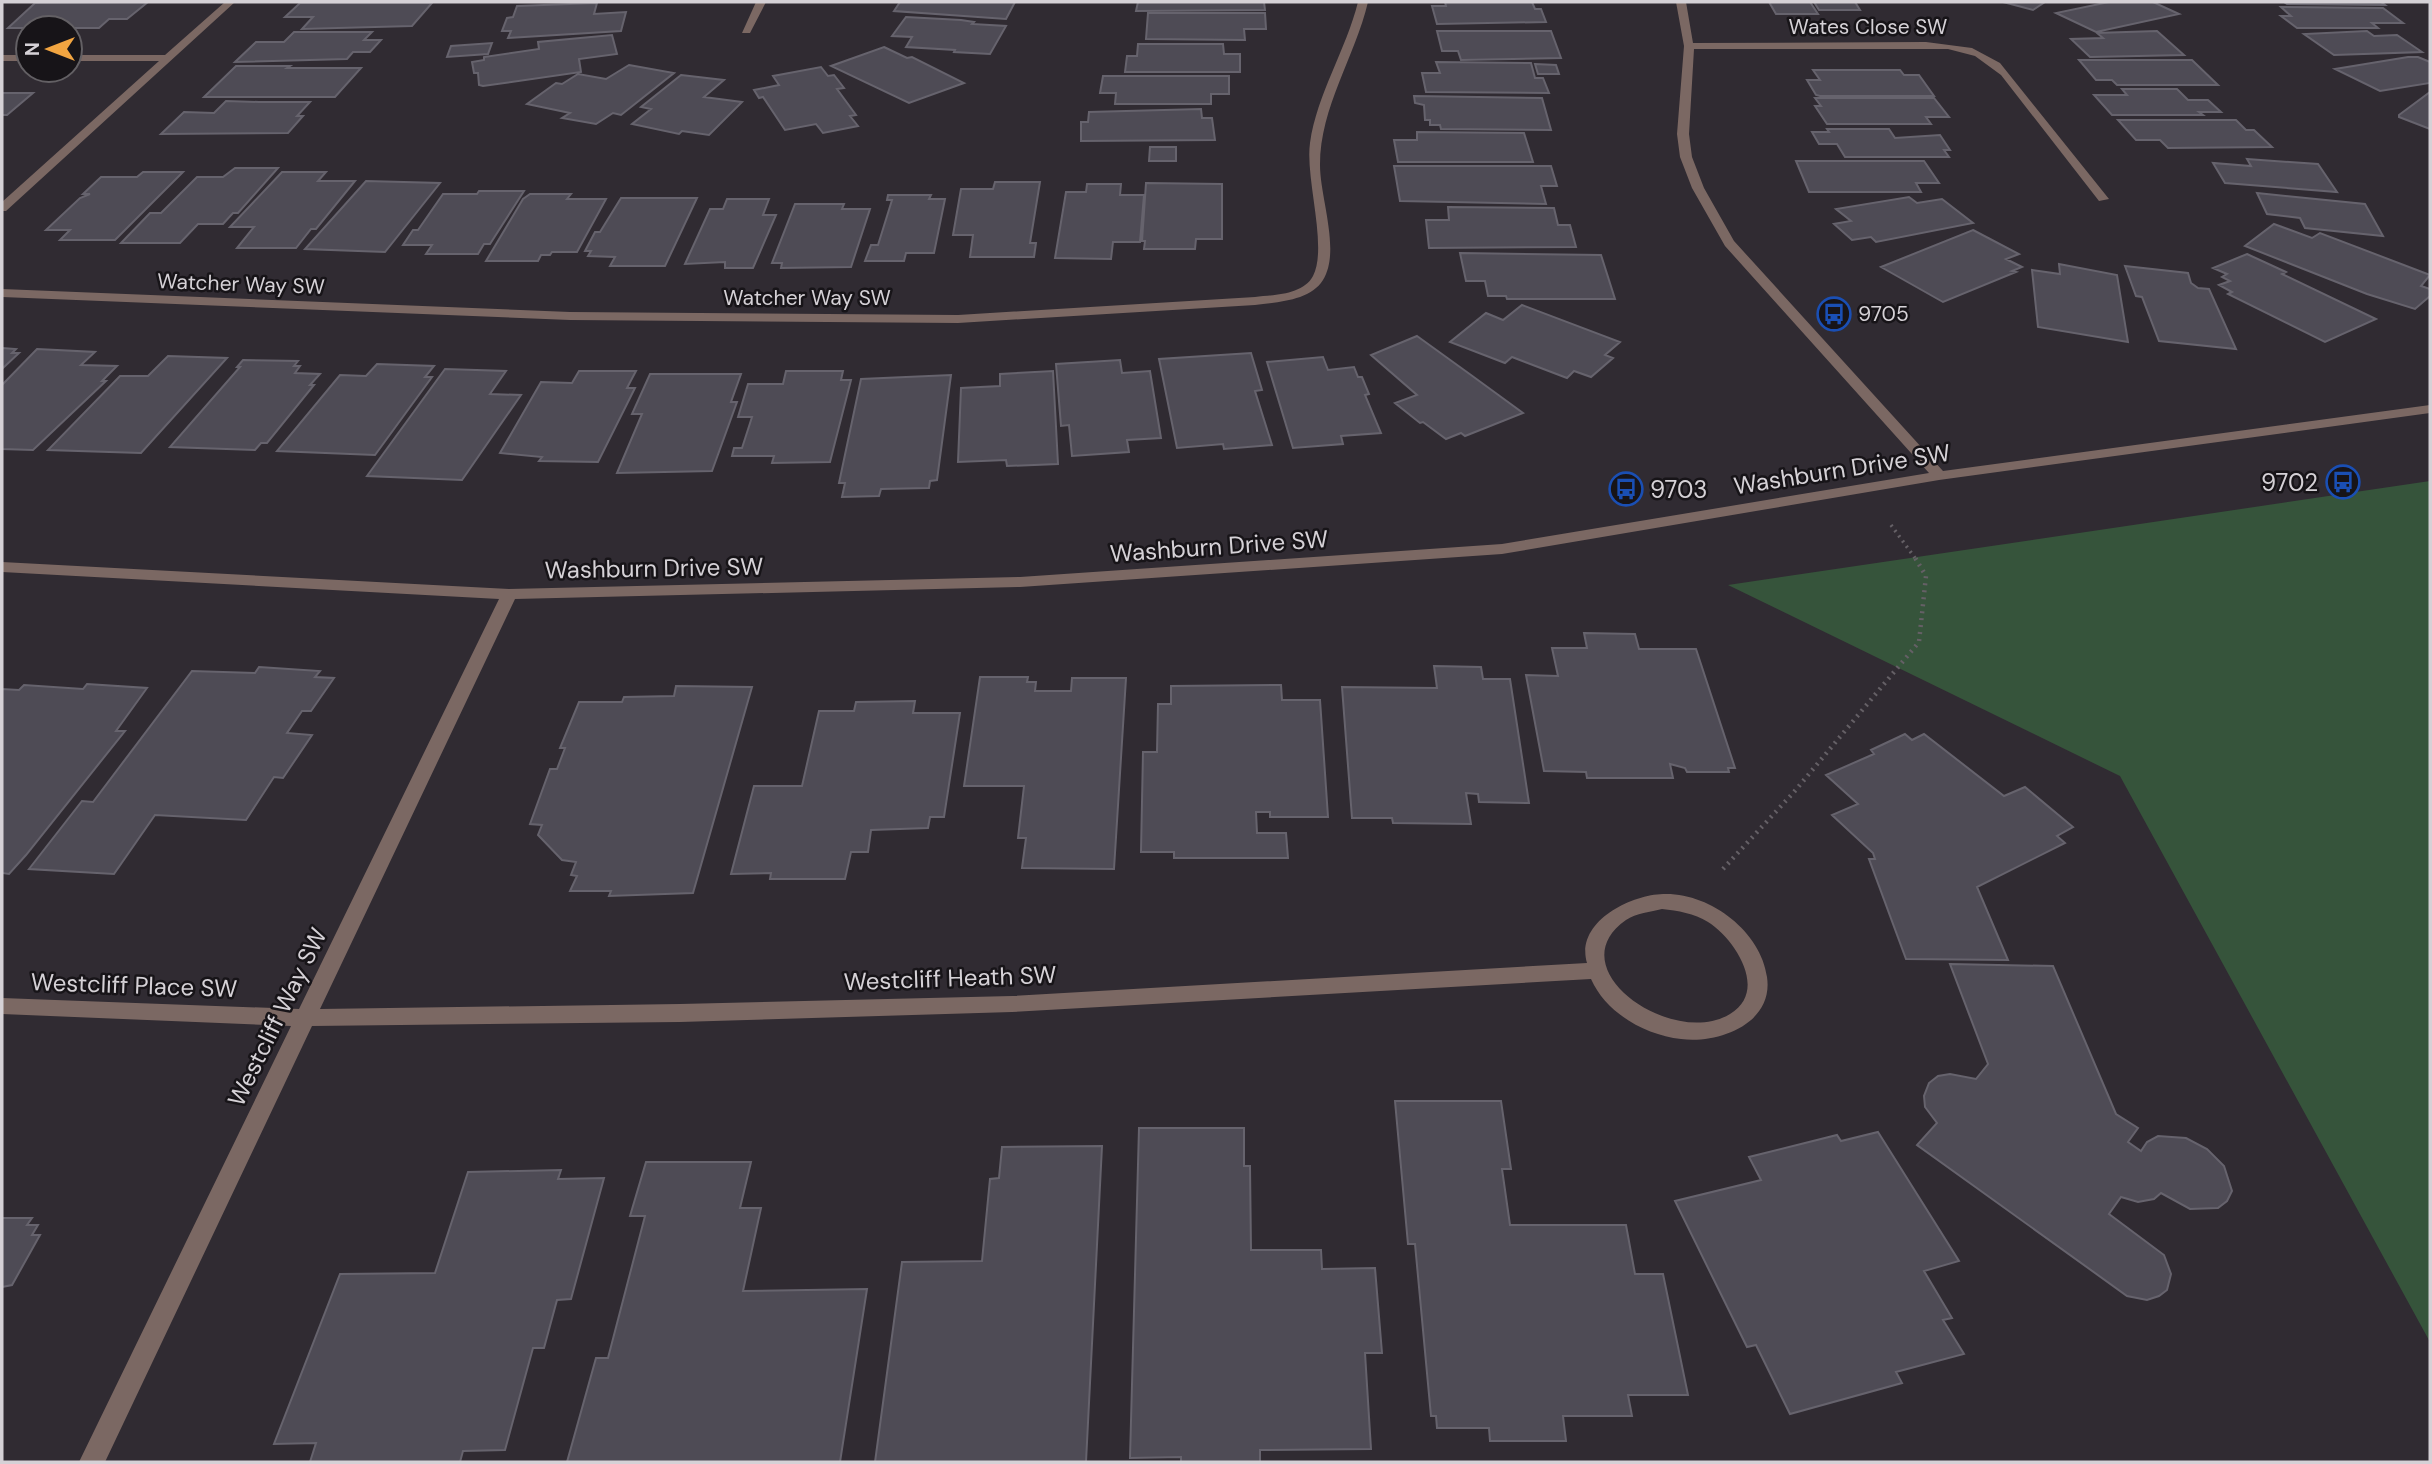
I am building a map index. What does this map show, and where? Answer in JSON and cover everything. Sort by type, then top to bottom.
[{"type":"street","points":[[2,208],[230,2]]},
{"type":"street","points":[[746,31],[761,2]]},
{"type":"street","name":"Watcher Way SW","points":[[2,293],[570,316],[944,318],[1255,301],[1295,294],[1317,282],[1325,266],[1314,166],[1315,132],[1363,2]]},
{"type":"street","points":[[1681,2],[1689,46],[1683,134],[1686,157],[1698,188],[1729,243],[1939,476]]},
{"type":"street","name":"Wates Close SW","points":[[1689,46],[1926,45],[1956,46],[1977,52],[1994,61],[2005,73],[2103,199]]},
{"type":"street","points":[[84,58],[167,58]]},
{"type":"street","name":"Washburn Drive SW","points":[[2,567],[509,594],[1020,582],[1502,549],[1939,476],[2430,409]]},
{"type":"street","name":"Westcliff Way SW","points":[[92,1462],[509,594]]},
{"type":"street","points":[[1662,901],[1689,906],[1715,916],[1736,933],[1751,953],[1757,974],[1757,995],[1745,1013],[1727,1026],[1704,1032],[1677,1032],[1649,1024],[1626,1010],[1607,992],[1596,971],[1594,949],[1601,930],[1615,914],[1636,904],[1662,901]]},
{"type":"street","name":"Westcliff Heath SW","points":[[306,1018],[1012,1004],[1596,971]]},
{"type":"street","name":"Westcliff Place SW","points":[[2,1006],[306,1018]]},
{"type":"path","points":[[1689,906],[1794,792],[1919,642],[1926,576],[1910,548],[1861,489]]},
{"type":"green space","points":[[2430,481],[2430,1342],[2120,776],[1728,585]]},
{"type":"building","points":[[148,2],[127,19],[109,19],[99,28],[84,28],[84,14],[23,14],[35,3]]},
{"type":"building","points":[[900,2],[1015,2],[1006,19],[894,11]]},
{"type":"building","points":[[1138,2],[1264,2],[1265,10],[1136,11]]},
{"type":"building","points":[[1445,2],[1532,2],[1535,9],[1541,9],[1546,22],[1437,24],[1432,6],[1446,6]]},
{"type":"building","points":[[1769,2],[1810,2],[1818,14],[1776,14]]},
{"type":"building","points":[[1814,2],[1855,2],[1860,10],[1819,10]]},
{"type":"building","points":[[2003,2],[2045,2],[2033,10]]},
{"type":"building","points":[[2109,2],[2153,2],[2179,14],[2096,32],[2056,13]]},
{"type":"building","points":[[2284,2],[2381,2],[2385,5],[2287,4]]},
{"type":"building","points":[[300,3],[432,3],[412,26],[302,29],[313,17],[285,17]]},
{"type":"building","points":[[597,3],[594,14],[626,12],[621,31],[508,38],[511,31],[502,31],[507,18],[513,17],[517,6]]},
{"type":"building","points":[[2281,7],[2383,8],[2403,23],[2372,23],[2378,28],[2297,28],[2281,16],[2291,16]]},
{"type":"building","points":[[1148,13],[1265,13],[1266,29],[1244,29],[1245,40],[1146,39]]},
{"type":"building","points":[[906,17],[1006,26],[990,54],[954,52],[955,50],[906,47],[912,37],[892,36]]},
{"type":"building","points":[[1437,31],[1551,31],[1561,58],[1461,60],[1458,51],[1442,51]]},
{"type":"building","points":[[2157,31],[2184,55],[2090,57],[2071,39],[2103,38],[2097,33]]},
{"type":"building","points":[[2367,31],[2374,36],[2397,35],[2422,52],[2334,55],[2304,34]]},
{"type":"building","points":[[294,32],[372,32],[364,40],[381,40],[370,52],[353,52],[347,59],[235,62],[256,42],[284,42]]},
{"type":"building","points":[[612,35],[617,54],[579,59],[581,72],[483,86],[479,85],[478,73],[474,73],[472,62],[484,60],[484,57],[539,49],[538,42]]},
{"type":"building","points":[[492,43],[488,54],[447,57],[451,46]]},
{"type":"building","points":[[1138,44],[1223,44],[1224,54],[1240,54],[1240,72],[1125,72],[1127,56],[1137,56]]},
{"type":"building","points":[[884,47],[907,58],[912,57],[964,83],[909,103],[831,66]]},
{"type":"building","points":[[2418,57],[2430,62],[2430,83],[2380,91],[2335,69]]},
{"type":"building","points":[[2079,60],[2192,60],[2218,85],[2117,85],[2112,80],[2096,80]]},
{"type":"building","points":[[1436,62],[1531,63],[1535,78],[1543,78],[1549,93],[1426,92],[1422,73],[1440,73]]},
{"type":"building","points":[[1535,64],[1556,65],[1559,74],[1538,74]]},
{"type":"building","points":[[629,65],[674,73],[621,115],[613,113],[596,124],[562,118],[570,113],[527,104],[556,83],[562,84],[578,74],[606,79]]},
{"type":"building","points":[[236,66],[361,68],[335,97],[204,97]]},
{"type":"building","points":[[821,67],[828,76],[834,75],[844,88],[837,89],[856,115],[850,116],[858,126],[823,133],[816,124],[785,130],[763,97],[759,98],[754,90],[779,85],[773,76]]},
{"type":"building","points":[[1813,70],[1900,70],[1904,75],[1919,75],[1934,96],[1820,96],[1816,95],[1807,80],[1820,80]]},
{"type":"building","points":[[681,75],[724,80],[704,97],[742,102],[709,135],[682,131],[679,134],[632,124],[651,109],[641,107]]},
{"type":"building","points":[[1103,76],[1229,76],[1229,94],[1211,94],[1211,104],[1115,104],[1116,93],[1100,93]]},
{"type":"building","points":[[2122,89],[2177,89],[2188,100],[2208,100],[2221,112],[2199,112],[2203,115],[2112,115],[2094,95],[2127,95]]},
{"type":"building","points":[[2430,92],[2430,129],[2399,117],[2399,115]]},
{"type":"building","points":[[2,93],[33,93],[7,115],[2,115]]},
{"type":"building","points":[[1414,96],[1542,98],[1551,130],[1441,129],[1440,125],[1430,125],[1430,120],[1425,120],[1424,105],[1415,103]]},
{"type":"building","points":[[1815,98],[1934,98],[1949,117],[1926,117],[1931,124],[1827,124],[1815,106],[1821,106]]},
{"type":"building","points":[[226,101],[310,102],[297,116],[303,116],[288,133],[161,134],[184,112],[214,113]]},
{"type":"building","points":[[1201,109],[1202,118],[1212,118],[1215,140],[1081,141],[1081,122],[1088,122],[1089,112]]},
{"type":"building","points":[[2118,120],[2236,120],[2246,130],[2254,130],[2272,147],[2168,148],[2160,140],[2136,140]]},
{"type":"building","points":[[1827,129],[1889,129],[1895,138],[1940,135],[1950,150],[1944,150],[1949,157],[1845,157],[1837,144],[1819,144],[1812,132],[1829,132]]},
{"type":"building","points":[[1417,132],[1524,133],[1533,162],[1398,162],[1394,140],[1417,140]]},
{"type":"building","points":[[1150,147],[1176,147],[1176,161],[1149,161]]},
{"type":"building","points":[[2247,159],[2318,164],[2337,192],[2225,183],[2213,163],[2251,166]]},
{"type":"building","points":[[1796,161],[1924,161],[1939,183],[1916,183],[1921,192],[1809,192]]},
{"type":"building","points":[[1394,166],[1551,166],[1557,186],[1541,186],[1546,204],[1400,201]]},
{"type":"building","points":[[235,168],[278,168],[238,213],[233,213],[223,224],[198,224],[180,243],[121,243],[150,213],[161,213],[197,177],[223,177]]},
{"type":"building","points":[[143,172],[183,172],[115,240],[60,240],[70,230],[46,230],[80,198],[90,194],[83,194],[101,177],[137,177]]},
{"type":"building","points":[[282,172],[326,172],[318,181],[355,181],[316,229],[311,229],[296,248],[237,248],[254,227],[230,227]]},
{"type":"building","points":[[366,181],[440,183],[385,252],[305,249]]},
{"type":"building","points":[[995,182],[1040,182],[1030,243],[1036,243],[1034,257],[970,257],[973,235],[953,235],[961,189],[993,189]]},
{"type":"building","points":[[1146,183],[1222,184],[1222,239],[1196,239],[1195,249],[1144,249],[1145,241],[1142,241]]},
{"type":"building","points":[[1087,184],[1121,184],[1120,195],[1144,195],[1140,242],[1113,242],[1111,259],[1055,258],[1066,192],[1086,192]]},
{"type":"building","points":[[479,191],[524,191],[490,244],[484,244],[478,254],[426,254],[432,245],[403,245],[413,230],[418,230],[443,194],[477,194]]},
{"type":"building","points":[[2257,193],[2365,204],[2383,236],[2305,228],[2300,218],[2267,214]]},
{"type":"building","points":[[530,194],[571,194],[567,199],[606,199],[577,252],[552,252],[550,255],[541,255],[538,261],[486,261],[523,199]]},
{"type":"building","points":[[888,195],[931,195],[929,199],[945,199],[934,253],[906,253],[904,261],[865,261],[871,245],[878,245],[892,200],[887,200]]},
{"type":"building","points":[[1909,197],[1917,203],[1942,199],[1973,223],[1876,242],[1871,237],[1852,240],[1834,224],[1851,221],[1836,209]]},
{"type":"building","points":[[621,198],[697,198],[665,266],[610,266],[615,257],[588,256],[591,251],[585,251],[595,232],[600,232]]},
{"type":"building","points":[[727,199],[769,199],[763,215],[776,215],[753,268],[725,268],[725,262],[685,264],[710,209],[723,209]]},
{"type":"building","points":[[795,204],[844,204],[842,209],[870,209],[851,267],[781,268],[782,263],[772,263]]},
{"type":"building","points":[[1448,207],[1554,208],[1558,225],[1570,225],[1576,247],[1429,248],[1426,220],[1449,220]]},
{"type":"building","points":[[2274,224],[2312,238],[2320,233],[2430,275],[2421,286],[2430,289],[2430,296],[2415,309],[2367,294],[2245,246]]},
{"type":"building","points":[[1973,230],[2019,254],[2006,259],[2022,267],[2012,271],[2016,272],[1943,302],[1881,267]]},
{"type":"building","points":[[1460,253],[1601,255],[1615,299],[1507,299],[1506,296],[1488,296],[1485,281],[1466,281]]},
{"type":"building","points":[[2247,254],[2286,272],[2282,274],[2376,319],[2325,342],[2228,294],[2232,292],[2219,285],[2230,281],[2222,277],[2227,274],[2213,268]]},
{"type":"building","points":[[2059,264],[2117,275],[2128,342],[2038,327],[2032,270],[2060,274]]},
{"type":"building","points":[[2125,266],[2188,273],[2191,283],[2198,288],[2209,289],[2236,349],[2159,341],[2142,297],[2136,296]]},
{"type":"building","points":[[1522,305],[1620,342],[1605,355],[1613,358],[1591,377],[1574,371],[1567,378],[1512,357],[1505,363],[1450,342],[1486,313],[1503,320]]},
{"type":"building","points":[[1417,336],[1523,413],[1465,436],[1461,433],[1446,439],[1423,422],[1420,423],[1395,403],[1417,395],[1371,355]]},
{"type":"building","points":[[2,348],[16,349],[12,353],[19,353],[2,369]]},
{"type":"building","points":[[37,349],[95,352],[81,365],[117,366],[102,381],[106,381],[33,450],[2,449],[2,385]]},
{"type":"building","points":[[1251,353],[1262,390],[1255,391],[1272,445],[1224,449],[1223,444],[1177,448],[1159,359]]},
{"type":"building","points":[[168,356],[227,358],[141,453],[48,450],[120,376],[148,376]]},
{"type":"building","points":[[1323,357],[1328,370],[1354,367],[1358,377],[1362,377],[1369,394],[1365,395],[1381,433],[1341,436],[1343,444],[1293,448],[1267,362]]},
{"type":"building","points":[[243,360],[298,361],[294,366],[300,366],[295,373],[320,374],[267,443],[261,443],[255,450],[170,447],[240,367],[237,367]]},
{"type":"building","points":[[1120,360],[1122,373],[1150,371],[1161,438],[1127,440],[1129,452],[1072,456],[1069,425],[1061,426],[1056,364]]},
{"type":"building","points":[[377,364],[434,366],[425,377],[432,377],[375,455],[277,451],[340,375],[366,376]]},
{"type":"building","points":[[445,369],[506,371],[490,394],[521,395],[462,480],[367,476]]},
{"type":"building","points":[[579,371],[636,371],[627,388],[635,388],[598,462],[539,461],[542,457],[500,453],[541,382],[572,383]]},
{"type":"building","points":[[786,371],[843,371],[841,380],[851,380],[830,462],[772,463],[774,456],[732,456],[734,448],[742,448],[752,417],[738,417],[748,384],[783,384]]},
{"type":"building","points":[[1053,371],[1058,464],[1007,466],[1006,460],[958,462],[961,388],[1000,386],[1000,374]]},
{"type":"building","points":[[650,374],[741,374],[731,402],[737,402],[712,471],[617,473],[642,414],[632,414]]},
{"type":"building","points":[[951,375],[937,480],[930,481],[929,488],[881,489],[879,496],[842,497],[845,483],[839,483],[861,379]]},
{"type":"building","points":[[1584,633],[1635,634],[1639,649],[1696,649],[1735,768],[1728,768],[1729,772],[1687,772],[1685,768],[1670,764],[1673,778],[1587,778],[1586,772],[1544,771],[1526,675],[1558,676],[1552,648],[1587,648]]},
{"type":"building","points":[[1434,666],[1481,667],[1483,679],[1510,679],[1529,803],[1479,802],[1478,794],[1466,793],[1471,824],[1393,823],[1392,818],[1352,818],[1342,687],[1437,688]]},
{"type":"building","points":[[259,667],[320,671],[315,677],[334,678],[311,711],[302,711],[287,733],[312,735],[283,778],[274,777],[246,820],[155,815],[114,874],[29,869],[82,801],[93,802],[192,671],[255,673]]},
{"type":"building","points":[[980,677],[1028,677],[1027,682],[1036,682],[1035,691],[1071,691],[1072,678],[1126,678],[1114,869],[1022,868],[1026,838],[1018,838],[1024,786],[964,786]]},
{"type":"building","points":[[87,684],[147,688],[116,731],[125,731],[26,855],[9,874],[2,873],[2,689],[19,690],[24,685],[83,689]]},
{"type":"building","points":[[1281,685],[1282,700],[1320,700],[1328,817],[1270,817],[1270,812],[1256,812],[1257,833],[1286,833],[1288,858],[1174,858],[1174,852],[1141,852],[1143,752],[1157,752],[1158,704],[1171,704],[1171,686]]},
{"type":"building","points":[[676,686],[752,687],[693,893],[609,896],[611,891],[570,891],[577,876],[571,875],[576,862],[562,860],[538,835],[542,825],[530,824],[550,769],[557,769],[565,748],[560,748],[579,702],[622,702],[624,697],[674,696]]},
{"type":"building","points":[[915,701],[913,713],[960,713],[944,817],[930,817],[928,828],[871,830],[868,852],[851,852],[845,879],[770,879],[771,873],[731,874],[754,786],[802,786],[819,711],[854,711],[856,702]]},
{"type":"building","points":[[1905,734],[1912,740],[1924,734],[2004,796],[2025,787],[2073,827],[2057,836],[2065,843],[1977,887],[2008,960],[1906,959],[1869,859],[1875,859],[1873,853],[1832,815],[1858,804],[1826,775],[1874,754],[1871,750]]},
{"type":"building","points":[[1950,964],[2053,966],[2116,1114],[2138,1128],[2128,1142],[2141,1151],[2147,1142],[2158,1136],[2186,1138],[2207,1149],[2224,1166],[2232,1191],[2227,1201],[2218,1208],[2190,1209],[2161,1193],[2154,1199],[2138,1202],[2121,1197],[2109,1214],[2164,1255],[2171,1274],[2167,1290],[2159,1296],[2147,1300],[2127,1296],[1917,1145],[1937,1123],[1925,1107],[1924,1096],[1929,1083],[1938,1076],[1950,1074],[1976,1079],[1988,1064]]},
{"type":"building","points":[[1395,1101],[1501,1101],[1511,1169],[1502,1169],[1510,1225],[1626,1225],[1635,1274],[1663,1274],[1688,1395],[1628,1395],[1632,1416],[1563,1416],[1566,1441],[1490,1441],[1489,1428],[1437,1428],[1436,1416],[1431,1416],[1415,1244],[1408,1244]]},
{"type":"building","points":[[1139,1128],[1244,1128],[1244,1166],[1250,1166],[1251,1250],[1321,1250],[1322,1269],[1375,1268],[1382,1353],[1365,1353],[1371,1449],[1260,1450],[1260,1462],[1181,1462],[1181,1457],[1130,1458]]},
{"type":"building","points":[[1878,1132],[1959,1261],[1924,1271],[1952,1318],[1943,1320],[1964,1354],[1896,1372],[1902,1383],[1790,1414],[1756,1345],[1747,1347],[1675,1201],[1761,1180],[1749,1157],[1837,1135],[1841,1141]]},
{"type":"building","points":[[1102,1146],[1086,1462],[875,1462],[902,1262],[982,1261],[990,1179],[999,1178],[1002,1147]]},
{"type":"building","points":[[646,1162],[751,1162],[740,1208],[761,1208],[743,1291],[867,1289],[840,1462],[567,1462],[596,1358],[608,1358],[645,1216],[630,1216]]},
{"type":"building","points":[[561,1170],[558,1179],[604,1178],[571,1299],[557,1300],[544,1348],[533,1348],[505,1450],[463,1451],[460,1462],[310,1462],[316,1443],[274,1444],[340,1274],[435,1273],[468,1172]]},
{"type":"building","points":[[2,1218],[32,1218],[27,1225],[38,1225],[32,1235],[40,1235],[12,1285],[2,1287]]},
{"type":"place","name":"9705","points":[[1834,314]]},
{"type":"place","name":"9702","points":[[2343,482]]},
{"type":"place","name":"9703","points":[[1626,489]]}]
